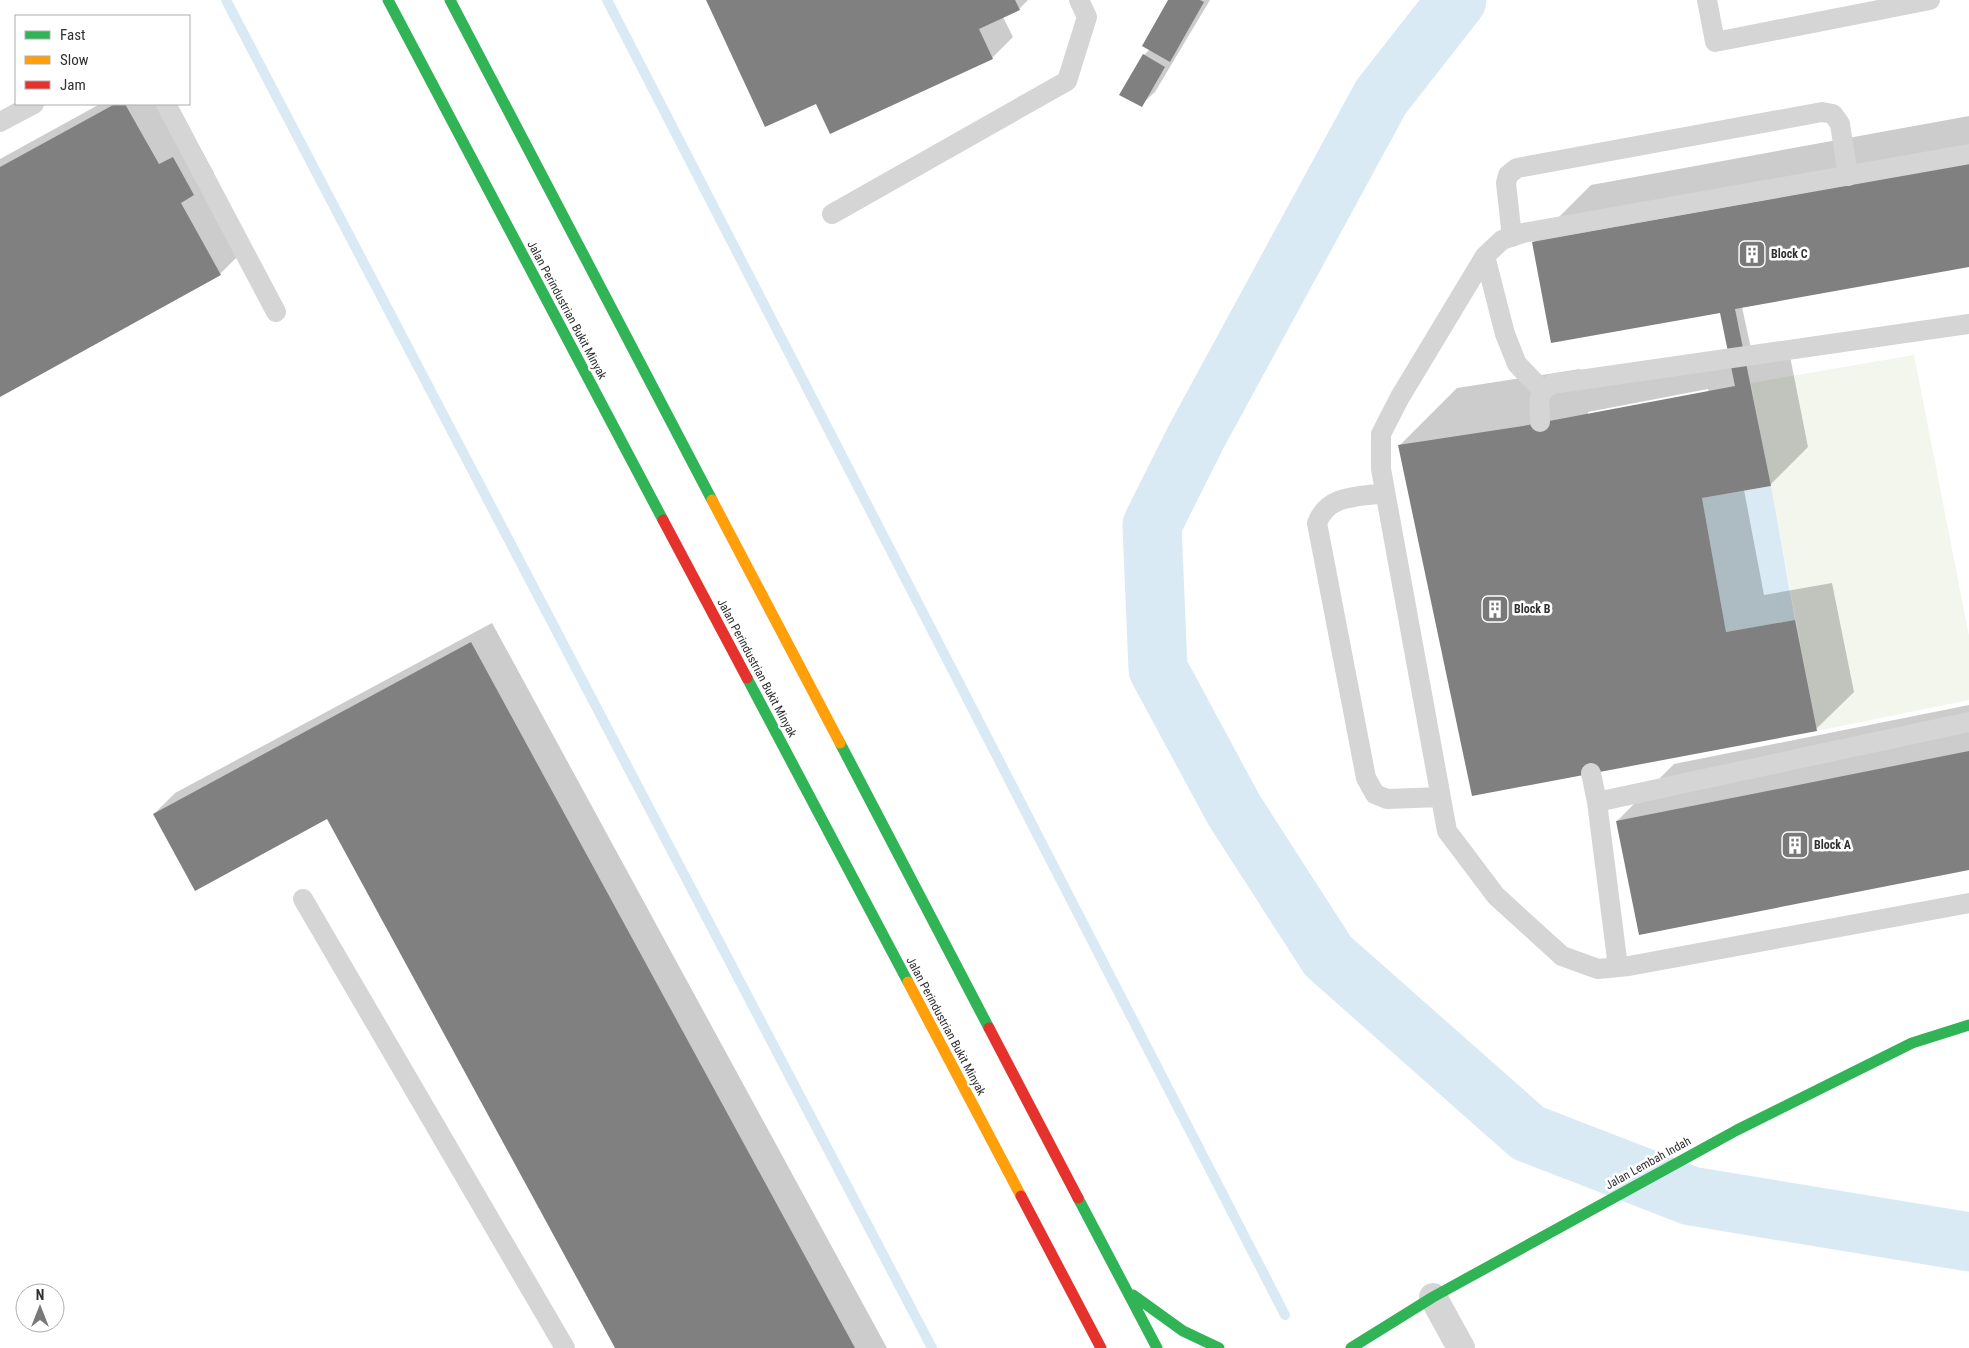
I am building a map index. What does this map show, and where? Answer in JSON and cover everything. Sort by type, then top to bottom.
[{"type":"main road","name":"Jalan Perindustrian Bukit Minyak","points":[[388,0],[1101,1348]]},
{"type":"main road","points":[[450,0],[1130,1293],[1157,1348]]},
{"type":"main road","name":"Jalan Lembah Indah","points":[[1351,1348],[1433,1297],[1737,1130],[1912,1043],[1969,1025]]},
{"type":"main road","points":[[1130,1293],[1183,1331],[1219,1348]]},
{"type":"main road","points":[[1087,1348],[1090,1328]]},
{"type":"street","points":[[1433,1297],[1461,1348]]},
{"type":"lane","points":[[832,214],[1067,81],[1087,17],[1079,0]]},
{"type":"lane","points":[[1707,0],[1716,42],[1930,0]]},
{"type":"lane","points":[[0,122],[32,105]]},
{"type":"lane","points":[[167,105],[276,312]]},
{"type":"lane","points":[[1512,237],[1506,183],[1508,175],[1517,168],[1822,112],[1833,114],[1840,124],[1848,176]]},
{"type":"lane","points":[[1969,154],[1523,233],[1502,240],[1486,256],[1400,397],[1381,434],[1381,469],[1447,831],[1496,896],[1562,956],[1598,969],[1618,967],[1969,903]]},
{"type":"lane","points":[[1486,256],[1505,334],[1517,364],[1542,390]]},
{"type":"lane","points":[[1540,422],[1540,397],[1542,390],[1552,384],[1968,329]]},
{"type":"lane","points":[[1385,492],[1332,502],[1321,511],[1317,523],[1366,778],[1375,794],[1387,799],[1441,797]]},
{"type":"lane","points":[[1597,802],[1969,722]]},
{"type":"lane","points":[[1591,773],[1597,802],[1618,967]]},
{"type":"lane","points":[[303,899],[565,1348]]},
{"type":"shaded area","points":[[1914,355],[1969,636],[1969,700],[1817,731],[1751,383]]},
{"type":"shaded area","points":[[1771,486],[1795,620],[1726,632],[1702,498]]},
{"type":"building","points":[[706,0],[1015,0],[1020,10],[979,29],[993,59],[830,134],[816,104],[765,127]]},
{"type":"building","points":[[1168,0],[1200,0],[1204,2],[1170,62],[1142,46]]},
{"type":"building","points":[[1143,54],[1165,67],[1142,107],[1119,95]]},
{"type":"building","points":[[113,105],[126,105],[159,164],[173,157],[194,195],[181,203],[221,275],[0,397],[0,167]]},
{"type":"building","points":[[1969,163],[1969,267],[1735,309],[1771,486],[1702,498],[1726,632],[1795,620],[1817,731],[1472,796],[1398,445],[1523,426],[1735,386],[1720,313],[1551,343],[1532,242]]},
{"type":"building","points":[[471,642],[855,1348],[615,1348],[327,819],[195,891],[153,814]]},
{"type":"building","name":"Block A","points":[[1969,751],[1969,870],[1639,935],[1616,821]]},
{"type":"waterway","points":[[226,0],[932,1348]]},
{"type":"waterway","points":[[607,0],[1285,1315]]},
{"type":"waterway","points":[[1457,0],[1381,97],[1196,437],[1152,525],[1158,669],[1234,810],[1328,956],[1528,1133],[1691,1196],[1969,1242]]},
{"type":"traffic: fast","points":[[388,0],[663,520]]},
{"type":"traffic: fast","points":[[450,0],[712,500]]},
{"type":"traffic: fast","points":[[747,678],[908,982]]},
{"type":"traffic: fast","points":[[840,743],[989,1028]]},
{"type":"traffic: fast","points":[[1351,1348],[1433,1297],[1737,1130],[1912,1043],[1969,1025]]},
{"type":"traffic: fast","points":[[1078,1198],[1157,1348]]},
{"type":"traffic: fast","points":[[1133,1295],[1183,1331],[1219,1348]]},
{"type":"traffic: slow","points":[[712,500],[840,743]]},
{"type":"traffic: slow","points":[[908,982],[1021,1196]]},
{"type":"traffic: jam","points":[[663,520],[747,678]]},
{"type":"traffic: jam","points":[[989,1028],[1078,1198]]},
{"type":"traffic: jam","points":[[1021,1196],[1101,1348]]},
{"type":"place","name":"Block C","points":[[1752,254]]},
{"type":"place","name":"Block B","points":[[1495,609]]},
{"type":"place","name":"Block A","points":[[1795,845]]}]
